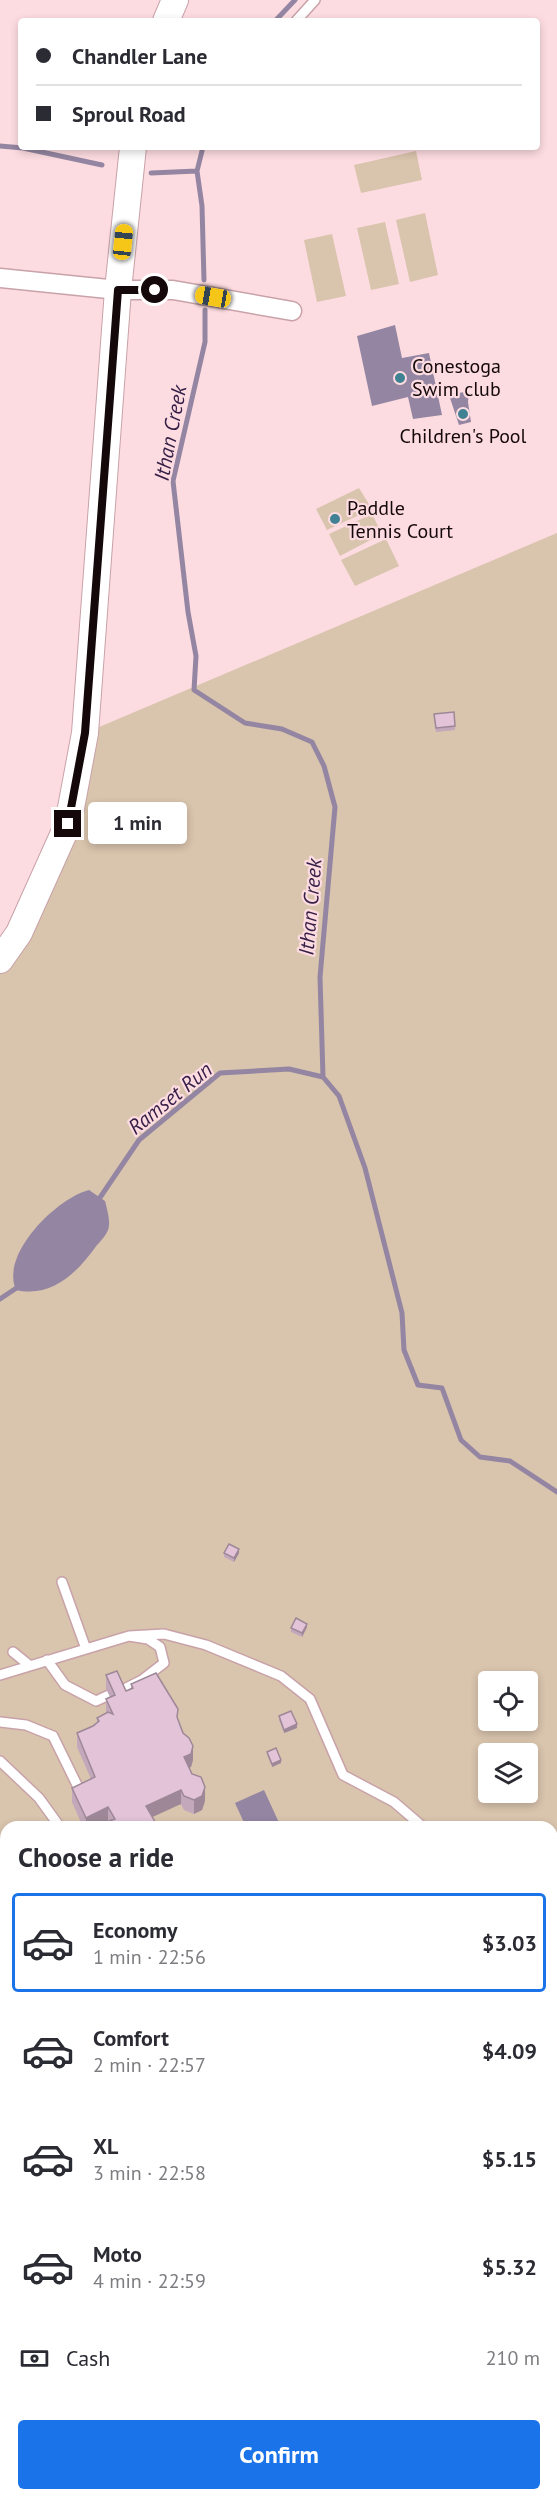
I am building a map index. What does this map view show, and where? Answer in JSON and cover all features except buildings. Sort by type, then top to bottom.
[{"type":"main road","points":[[167,18],[175,0]]},
{"type":"main road","points":[[0,960],[19,933],[68,824],[85,733],[118,290],[133,150]]},
{"type":"street","points":[[0,278],[118,290],[173,290],[292,311]]},
{"type":"lane","points":[[299,18],[315,0]]},
{"type":"lane","points":[[63,1582],[86,1648]]},
{"type":"lane","points":[[0,1675],[129,1636],[164,1634],[206,1645],[281,1676],[310,1699],[343,1775],[394,1802],[416,1821]]},
{"type":"lane","points":[[120,1691],[142,1680],[164,1663],[160,1647],[148,1639],[129,1636]]},
{"type":"lane","points":[[13,1652],[29,1665]]},
{"type":"lane","points":[[47,1660],[65,1685],[96,1701],[109,1695]]},
{"type":"lane","points":[[0,1722],[26,1725],[53,1736],[78,1787]]},
{"type":"lane","points":[[0,1761],[39,1798],[56,1821]]},
{"type":"shaded area","points":[[416,151],[422,180],[361,193],[354,165]]},
{"type":"shaded area","points":[[425,213],[438,275],[410,282],[396,220]]},
{"type":"shaded area","points":[[385,222],[399,284],[371,290],[357,228]]},
{"type":"shaded area","points":[[332,234],[346,296],[317,302],[304,240]]},
{"type":"shaded area","name":"Conestoga Swim club","points":[[395,325],[402,358],[429,353],[442,415],[413,419],[408,397],[372,406],[357,336]]},
{"type":"shaded area","name":"Children's Pool","points":[[469,391],[471,422],[459,425],[449,395]]},
{"type":"shaded area","name":"Paddle Tennis Court","points":[[359,488],[372,509],[327,530],[316,509]]},
{"type":"shaded area","points":[[372,514],[382,534],[340,556],[329,534]]},
{"type":"shaded area","points":[[557,533],[557,1821],[0,1821],[0,960],[19,933],[85,733]]},
{"type":"shaded area","points":[[386,539],[399,566],[355,586],[341,560]]},
{"type":"shaded area","points":[[89,1190],[105,1201],[109,1223],[103,1238],[81,1265],[63,1281],[41,1290],[29,1292],[16,1290],[13,1276],[16,1260],[34,1230],[62,1204]]},
{"type":"shaded area","points":[[264,1790],[278,1821],[243,1821],[235,1803]]},
{"type":"waterway","name":"Ithan Creek","points":[[278,18],[295,0]]},
{"type":"waterway","points":[[0,146],[18,148]]},
{"type":"waterway","points":[[32,150],[102,165]]},
{"type":"waterway","name":"Ithan Creek","points":[[202,150],[197,171],[202,206],[204,280]]},
{"type":"waterway","points":[[151,173],[197,171]]},
{"type":"waterway","name":"Ithan Creek","points":[[205,310],[205,342],[173,481],[188,612],[196,656],[194,690],[245,723],[282,729],[312,742],[324,766],[335,807],[320,977],[323,1077],[339,1096],[365,1168],[402,1313],[404,1350],[418,1385],[442,1388],[461,1440],[480,1457],[510,1461],[557,1492]]},
{"type":"waterway","name":"Ramset Run","points":[[97,1202],[139,1140],[220,1073],[289,1069],[323,1077]]},
{"type":"waterway","name":"Ramset Run","points":[[0,1299],[21,1285]]},
{"type":"place","name":"Conestoga Swim club","points":[[400,378]]},
{"type":"place","name":"Children's Pool","points":[[463,414]]},
{"type":"place","name":"Paddle Tennis Court","points":[[335,519]]},
{"type":"route","points":[[68,824],[85,733],[118,290],[155,290]]}]
